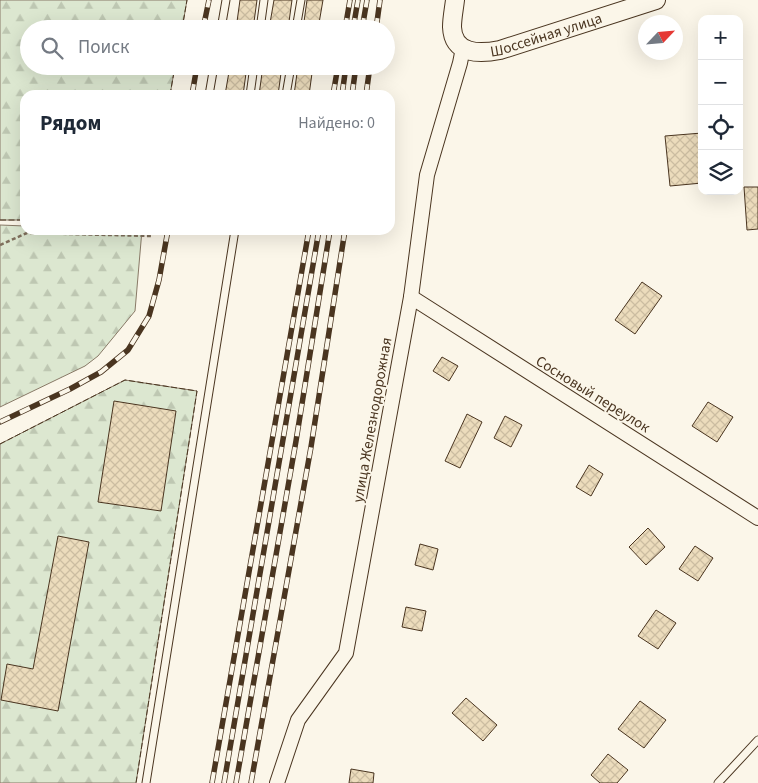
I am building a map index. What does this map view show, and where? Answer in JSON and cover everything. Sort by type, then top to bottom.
[{"type":"street","points":[[455,0],[452,29],[455,39],[463,48]]},
{"type":"street","name":"Шоссейная улица","points":[[463,48],[475,54],[500,50],[656,0]]},
{"type":"street","name":"улица Железнодорожная","points":[[277,783],[298,720],[346,653],[411,297],[426,175],[463,48]]},
{"type":"street","name":"Сосновый переулок","points":[[411,297],[758,518]]},
{"type":"lane","points":[[223,20],[226,0]]},
{"type":"lane","points":[[261,20],[264,0]]},
{"type":"lane","points":[[298,20],[301,0]]},
{"type":"lane","points":[[210,90],[212,75]]},
{"type":"lane","points":[[251,90],[253,75]]},
{"type":"lane","points":[[287,90],[289,75]]},
{"type":"lane","points":[[146,783],[234,235]]},
{"type":"lane","points":[[718,783],[758,740]]},
{"type":"path","points":[[0,245],[22,235]]},
{"type":"path","points":[[110,235],[151,235]]},
{"type":"green space","points":[[0,0],[187,0],[184,20],[20,20],[20,75],[173,75],[171,90],[20,90],[20,220],[0,220]]},
{"type":"green space","points":[[0,225],[20,226],[20,235],[142,235],[135,311],[98,356],[85,366],[0,407]]},
{"type":"green space","points":[[125,380],[197,391],[136,783],[0,783],[0,444]]},
{"type":"building","points":[[240,0],[257,0],[254,20],[237,20]]},
{"type":"building","points":[[274,0],[292,0],[289,20],[271,20]]},
{"type":"building","points":[[307,0],[323,0],[320,20],[304,20]]},
{"type":"building","points":[[228,75],[246,75],[244,90],[226,90]]},
{"type":"building","points":[[262,75],[281,75],[279,90],[260,90]]},
{"type":"building","points":[[297,75],[312,75],[310,90],[295,90]]},
{"type":"building","points":[[698,133],[698,183],[670,186],[665,136]]},
{"type":"building","points":[[744,187],[758,187],[758,229],[747,230]]},
{"type":"building","points":[[642,282],[662,296],[635,334],[615,320]]},
{"type":"building","points":[[442,357],[458,366],[449,381],[433,371]]},
{"type":"building","points":[[114,401],[176,411],[161,511],[98,502]]},
{"type":"building","points":[[708,402],[733,417],[717,442],[692,426]]},
{"type":"building","points":[[467,414],[482,422],[460,468],[445,461]]},
{"type":"building","points":[[505,416],[522,425],[511,447],[494,438]]},
{"type":"building","points":[[589,465],[603,474],[591,496],[576,487]]},
{"type":"building","points":[[648,528],[665,547],[646,565],[629,547]]},
{"type":"building","points":[[58,536],[89,542],[58,711],[1,700],[7,664],[33,669]]},
{"type":"building","points":[[420,544],[438,549],[433,570],[415,565]]},
{"type":"building","points":[[695,546],[713,558],[698,581],[679,569]]},
{"type":"building","points":[[406,607],[426,611],[422,631],[402,627]]},
{"type":"building","points":[[656,610],[676,623],[658,649],[638,636]]},
{"type":"building","points":[[466,698],[497,725],[483,741],[452,713]]},
{"type":"building","points":[[640,701],[666,720],[644,748],[618,729]]},
{"type":"building","points":[[608,754],[628,770],[617,783],[600,783],[591,775]]},
{"type":"building","points":[[351,769],[374,773],[373,783],[349,783]]},
{"type":"railway","points":[[205,20],[209,0]]},
{"type":"railway","points":[[347,20],[350,0]]},
{"type":"railway","points":[[355,20],[358,0]]},
{"type":"railway","points":[[364,20],[367,0]]},
{"type":"railway","points":[[377,20],[380,0]]},
{"type":"railway","points":[[193,90],[195,75]]},
{"type":"railway","points":[[334,90],[336,75]]},
{"type":"railway","points":[[343,90],[345,75]]},
{"type":"railway","points":[[353,90],[355,75]]},
{"type":"railway","points":[[367,90],[369,75]]},
{"type":"railway","points":[[0,422],[101,372],[128,350],[149,316],[159,280],[167,235]]},
{"type":"railway","points":[[212,783],[308,235]]},
{"type":"railway","points":[[224,783],[318,235]]},
{"type":"railway","points":[[236,783],[296,441],[329,235]]},
{"type":"railway","points":[[251,783],[311,447],[344,235]]},
{"type":"fence","points":[[184,20],[187,0]]},
{"type":"fence","points":[[171,90],[173,75]]},
{"type":"fence","points":[[0,220],[20,220]]},
{"type":"fence","points":[[0,444],[125,380],[197,391],[136,783]]}]
